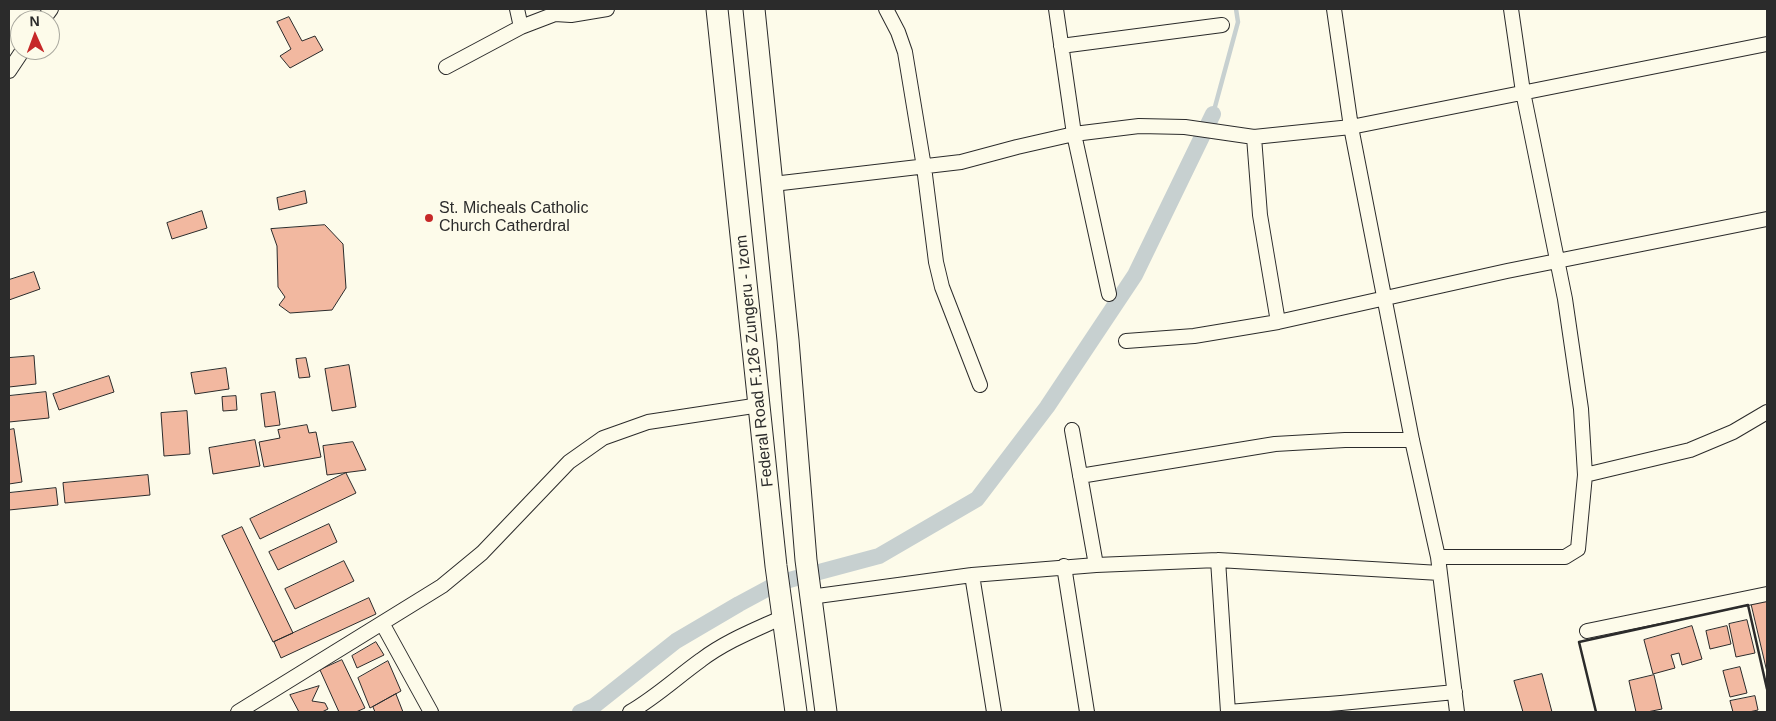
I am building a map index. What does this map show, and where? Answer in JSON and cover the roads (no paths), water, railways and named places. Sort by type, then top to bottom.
[{"type":"main road","name":"Federal Road F.126 Zungeru - Izom","points":[[718,9],[776,566],[796,712]]},
{"type":"main road","name":"Federal Road F.126 Zungeru - Izom","points":[[754,9],[788,340],[806,560],[826,712]]},
{"type":"main road","points":[[754,344],[788,340]]},
{"type":"street","points":[[517,9],[521,27]]},
{"type":"street","points":[[446,67],[521,27],[555,14],[571,15],[607,9]]},
{"type":"street","points":[[886,9],[898,32],[905,52],[940,279],[980,385]]},
{"type":"street","points":[[1056,9],[1074,134],[1109,294]]},
{"type":"street","points":[[1334,9],[1351,127],[1412,440],[1438,557],[1457,712]]},
{"type":"street","points":[[1438,557],[1565,557],[1578,549],[1586,475],[1580,400],[1572,338],[1523,92],[1511,9]]},
{"type":"street","points":[[1061,46],[1222,25]]},
{"type":"street","points":[[773,184],[960,162],[1074,134],[1150,125],[1185,127],[1254,137],[1351,127],[1767,44]]},
{"type":"street","points":[[9,71],[16,60]]},
{"type":"street","points":[[1254,137],[1260,215],[1278,322]]},
{"type":"street","points":[[1126,341],[1194,336],[1278,322],[1384,297],[1767,219]]},
{"type":"street","points":[[238,712],[442,586],[482,553],[569,462],[603,438],[648,422],[760,405]]},
{"type":"street","points":[[1586,475],[1690,450],[1733,432],[1767,412]]},
{"type":"street","points":[[1072,430],[1096,565]]},
{"type":"street","points":[[1080,476],[1275,444],[1344,440],[1412,440]]},
{"type":"street","points":[[810,593],[1064,566],[1218,560],[1440,573]]},
{"type":"street","points":[[1218,560],[1228,712],[1455,692]]},
{"type":"street","points":[[1064,566],[1087,712]]},
{"type":"street","points":[[972,575],[994,712]]},
{"type":"street","points":[[1587,631],[1767,594]]},
{"type":"street","points":[[630,712],[650,701],[702,659],[782,613]]},
{"type":"street","points":[[382,623],[431,712]]},
{"type":"waterway","points":[[1213,114],[1238,22],[1236,9]]},
{"type":"waterway","points":[[580,712],[594,706],[676,641],[778,583],[879,556],[977,499],[1047,407],[1135,275],[1213,114]]},
{"type":"place","name":"St. Micheals Catholic Church Catherdral","points":[[429,218]]}]
